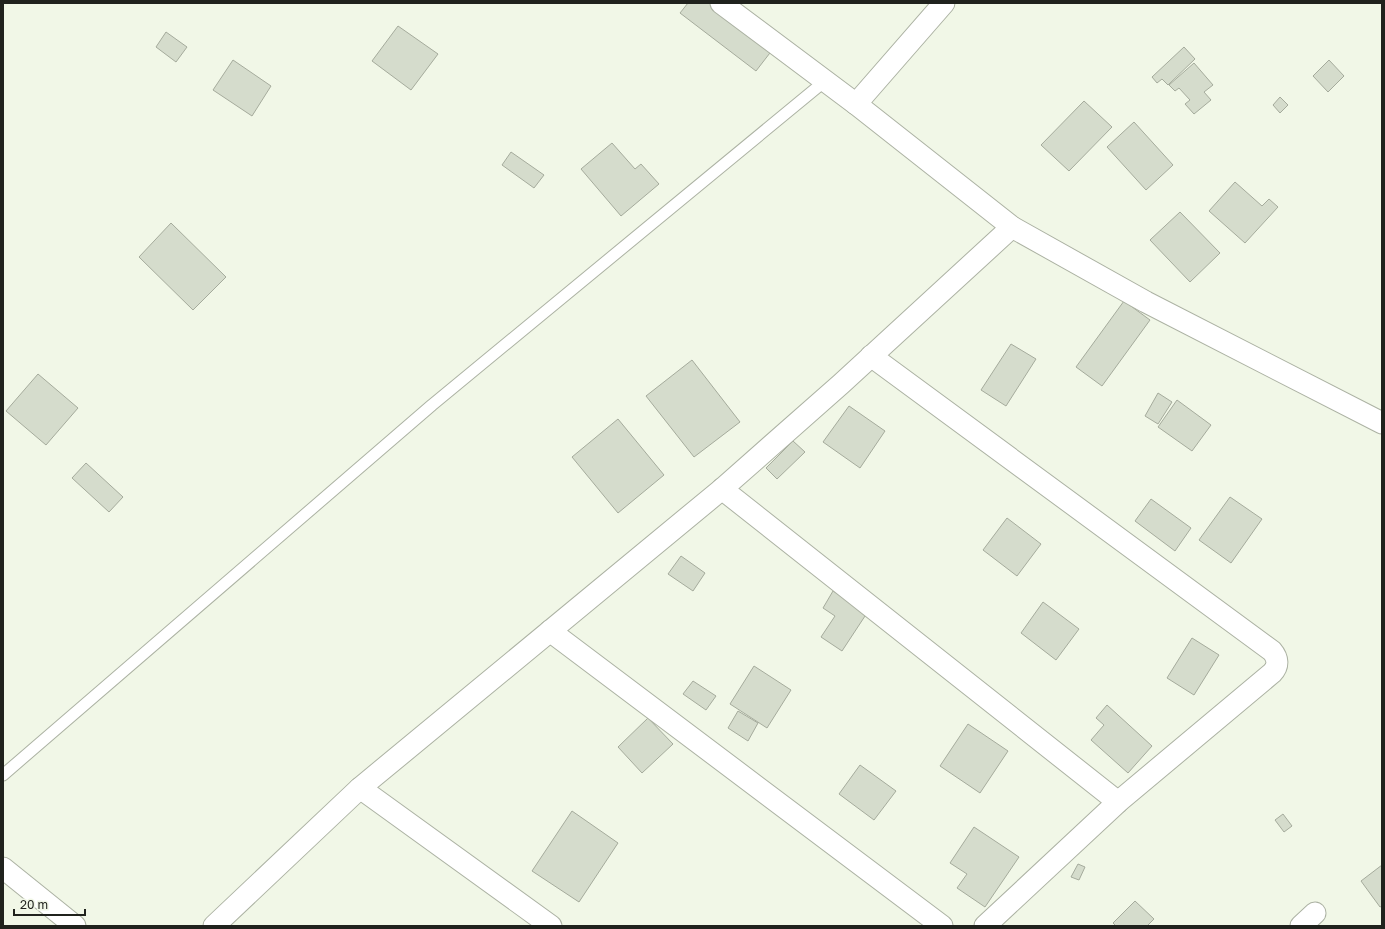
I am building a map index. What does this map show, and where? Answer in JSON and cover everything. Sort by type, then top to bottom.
[{"type":"street","points":[[721,3],[856,104],[1012,227],[1146,302],[1382,423]]},
{"type":"street","points":[[856,104],[944,3]]},
{"type":"street","points":[[214,926],[360,788],[722,489],[842,384],[1012,227]]},
{"type":"street","points":[[871,356],[1275,654],[1277,662],[1274,670],[1118,802],[985,926]]},
{"type":"street","points":[[722,489],[1118,802]]},
{"type":"street","points":[[550,631],[942,926]]},
{"type":"street","points":[[360,788],[551,926]]},
{"type":"street","points":[[3,868],[75,926]]},
{"type":"lane","points":[[3,775],[432,405],[825,81]]},
{"type":"building","points":[[688,3],[713,3],[773,49],[756,71],[680,13]]},
{"type":"building","points":[[398,26],[438,54],[411,90],[372,61]]},
{"type":"building","points":[[166,32],[187,47],[176,62],[156,47]]},
{"type":"building","points":[[1184,47],[1195,59],[1168,85],[1162,79],[1157,83],[1152,77]]},
{"type":"building","points":[[233,60],[271,86],[252,116],[213,90]]},
{"type":"building","points":[[1329,60],[1344,76],[1328,92],[1313,76]]},
{"type":"building","points":[[1194,63],[1213,85],[1204,92],[1211,100],[1194,114],[1185,104],[1190,100],[1179,88],[1175,91],[1169,85]]},
{"type":"building","points":[[1280,97],[1288,105],[1280,113],[1273,105]]},
{"type":"building","points":[[1084,101],[1112,127],[1069,171],[1041,145]]},
{"type":"building","points":[[1134,122],[1173,165],[1146,190],[1107,147]]},
{"type":"building","points":[[612,143],[635,169],[641,164],[659,184],[621,216],[581,169]]},
{"type":"building","points":[[511,152],[544,175],[534,188],[502,165]]},
{"type":"building","points":[[1235,182],[1262,206],[1269,199],[1278,207],[1245,243],[1209,211]]},
{"type":"building","points":[[1180,212],[1220,253],[1190,282],[1150,240]]},
{"type":"building","points":[[171,223],[226,277],[193,310],[139,257]]},
{"type":"building","points":[[1124,301],[1150,320],[1102,386],[1076,367]]},
{"type":"building","points":[[1011,344],[1036,359],[1006,406],[981,390]]},
{"type":"building","points":[[692,360],[740,422],[694,457],[646,396]]},
{"type":"building","points":[[38,374],[78,408],[46,445],[6,411]]},
{"type":"building","points":[[1158,393],[1172,402],[1158,424],[1145,416]]},
{"type":"building","points":[[1177,400],[1211,425],[1192,451],[1158,427]]},
{"type":"building","points":[[849,406],[885,431],[860,468],[823,442]]},
{"type":"building","points":[[618,419],[664,475],[618,513],[572,457]]},
{"type":"building","points":[[793,441],[805,452],[777,479],[766,468]]},
{"type":"building","points":[[86,463],[123,497],[109,512],[72,478]]},
{"type":"building","points":[[1230,497],[1262,519],[1231,563],[1199,540]]},
{"type":"building","points":[[1151,499],[1191,528],[1175,551],[1135,521]]},
{"type":"building","points":[[1007,518],[1041,544],[1017,576],[983,550]]},
{"type":"building","points":[[681,556],[705,573],[693,591],[668,574]]},
{"type":"building","points":[[833,591],[867,613],[842,651],[821,637],[835,616],[823,608]]},
{"type":"building","points":[[1043,602],[1079,629],[1056,660],[1021,633]]},
{"type":"building","points":[[1192,638],[1219,655],[1194,695],[1167,678]]},
{"type":"building","points":[[754,666],[791,690],[767,728],[730,704]]},
{"type":"building","points":[[693,681],[716,696],[706,710],[683,694]]},
{"type":"building","points":[[1107,705],[1152,746],[1128,773],[1091,740],[1104,725],[1096,718]]},
{"type":"building","points":[[738,711],[758,723],[748,741],[728,728]]},
{"type":"building","points":[[648,718],[673,744],[642,773],[618,747]]},
{"type":"building","points":[[968,724],[1008,751],[980,793],[940,766]]},
{"type":"building","points":[[860,765],[896,791],[874,820],[839,794]]},
{"type":"building","points":[[572,811],[618,843],[579,902],[532,871]]},
{"type":"building","points":[[1283,814],[1292,826],[1284,832],[1275,820]]},
{"type":"building","points":[[974,827],[1019,857],[985,907],[957,888],[967,874],[950,863]]},
{"type":"building","points":[[1078,864],[1085,867],[1079,880],[1071,877]]},
{"type":"building","points":[[1382,865],[1382,906],[1380,907],[1361,881]]},
{"type":"building","points":[[1135,901],[1154,919],[1147,926],[1116,926],[1113,923]]}]
